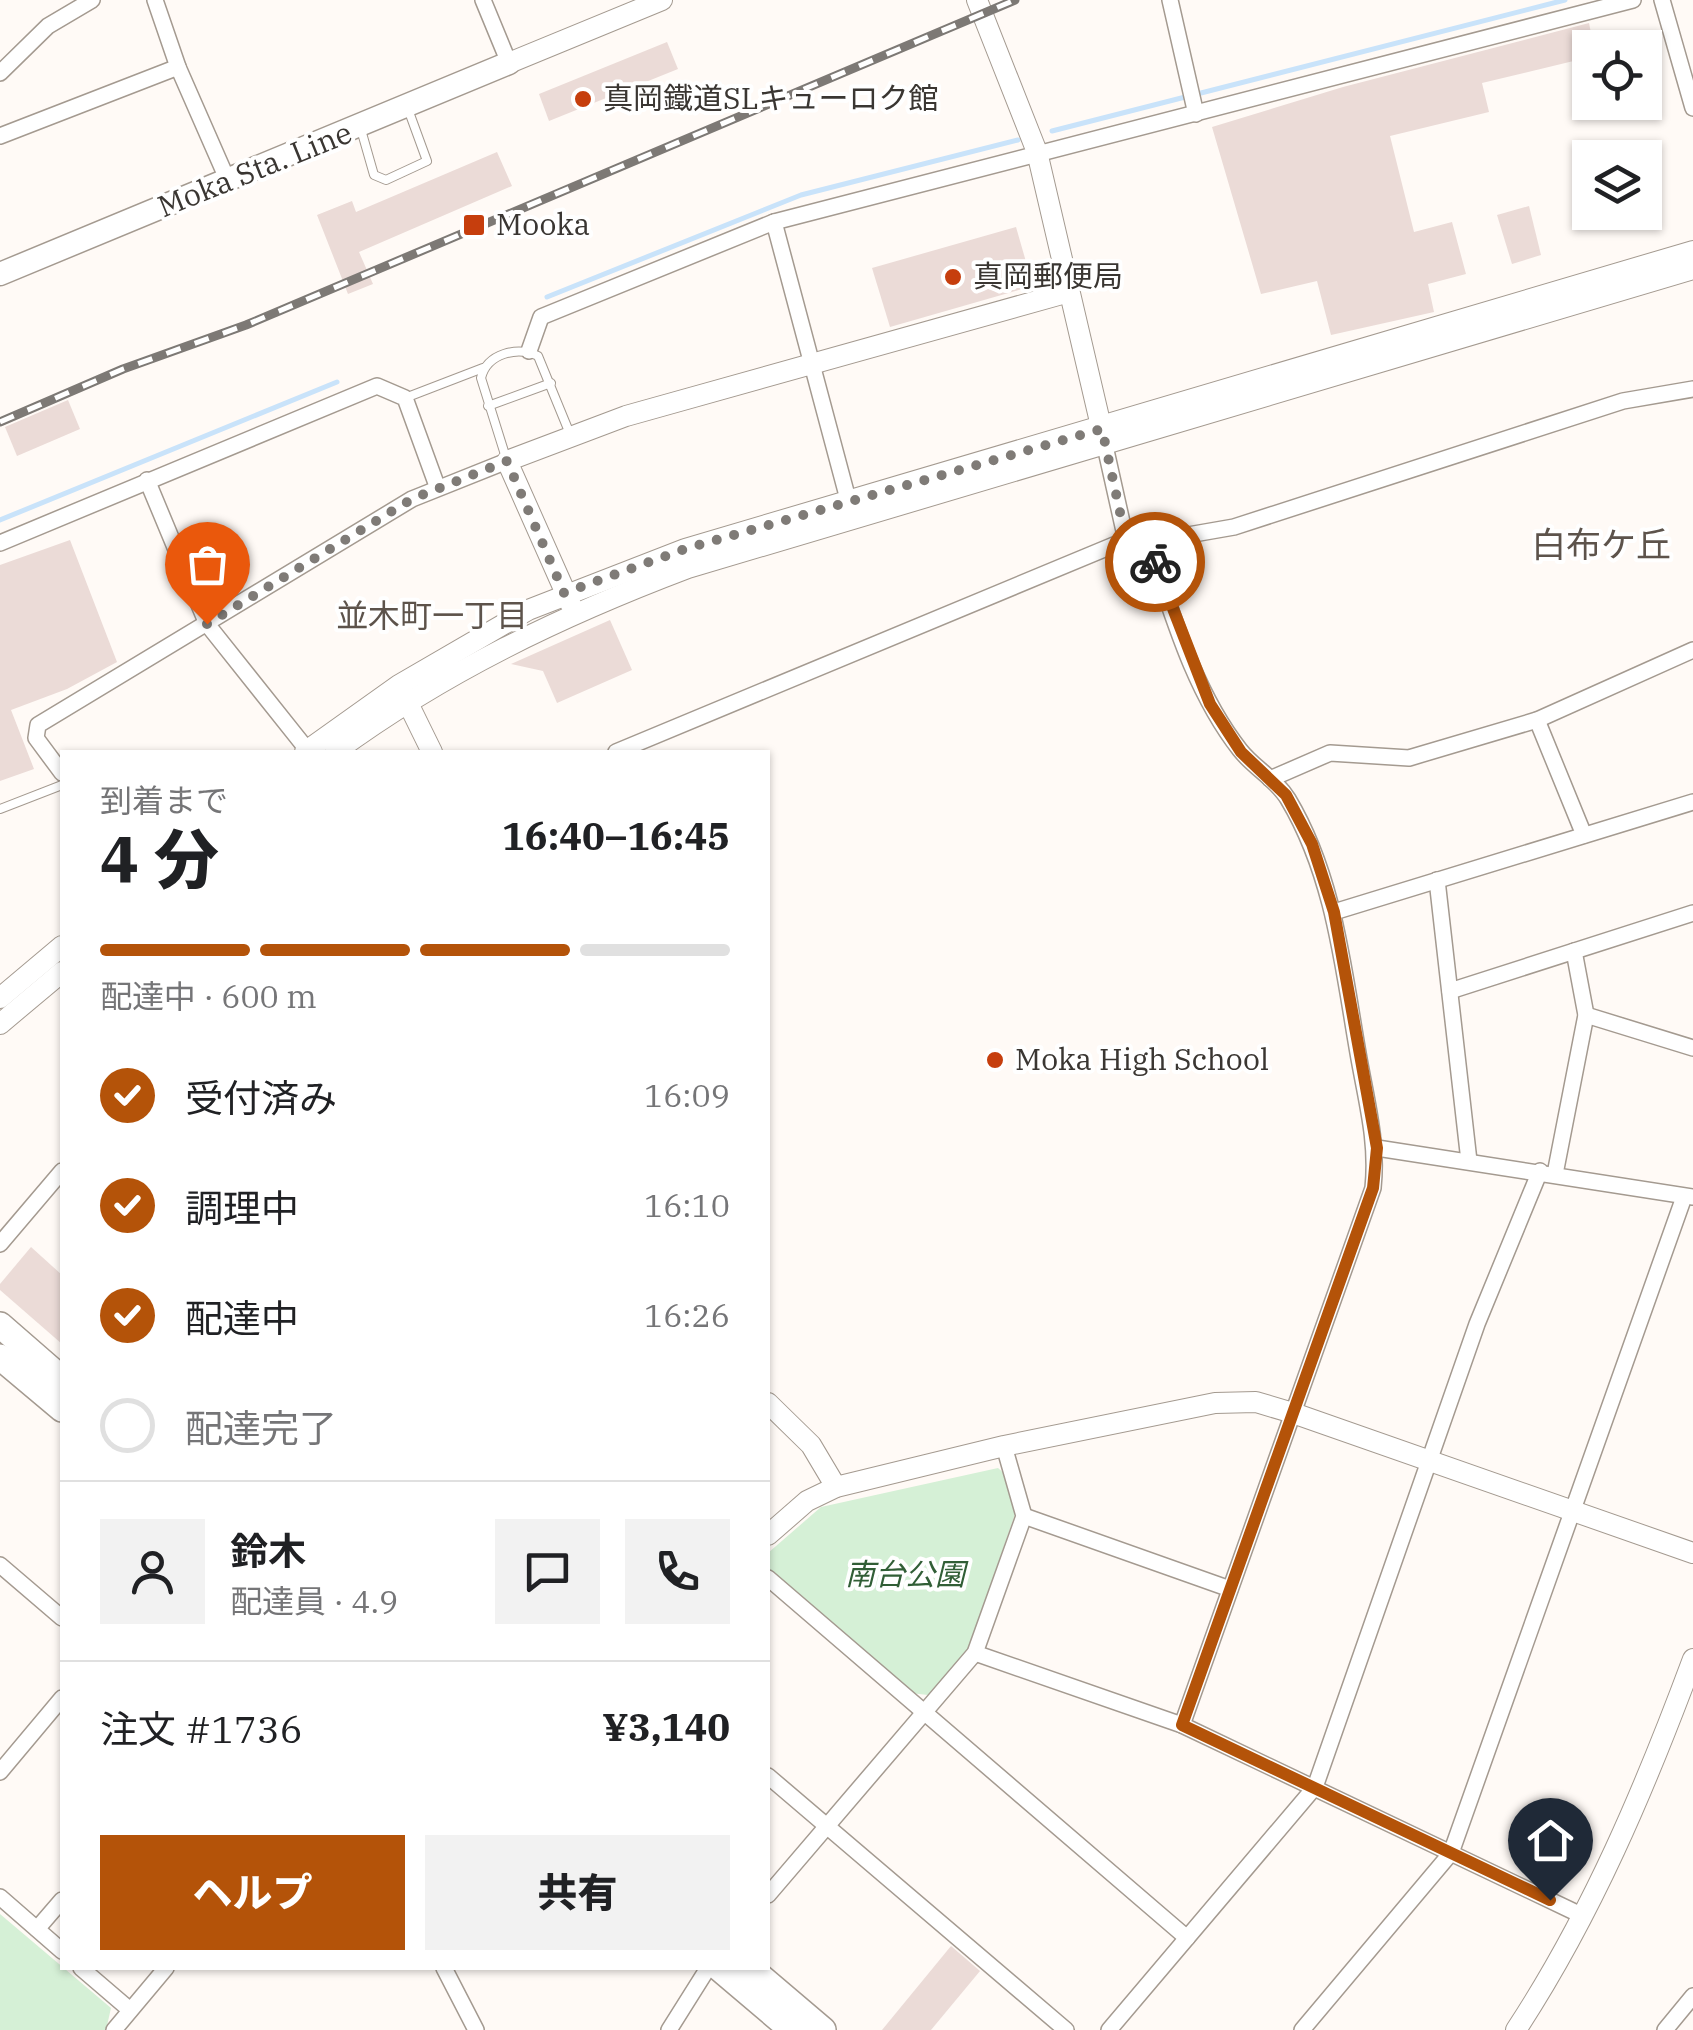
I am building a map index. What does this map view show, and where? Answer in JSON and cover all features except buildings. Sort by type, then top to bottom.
[{"type":"main road","name":"Moka Sta. Line","points":[[0,274],[510,64]]},
{"type":"main road","points":[[0,1325],[60,1377]]},
{"type":"main road","points":[[0,1357],[60,1408]]},
{"type":"main road","points":[[721,1970],[792,2030]]},
{"type":"main road","points":[[752,1970],[823,2030]]},
{"type":"street","points":[[0,73],[48,26],[92,0]]},
{"type":"street","points":[[155,0],[178,67],[228,181]]},
{"type":"street","points":[[483,0],[510,64],[656,1]]},
{"type":"street","points":[[977,0],[1037,152],[1126,540]]},
{"type":"street","points":[[1170,0],[1193,101]]},
{"type":"street","points":[[529,352],[541,316],[774,222],[1037,152],[1193,101],[1633,0]]},
{"type":"street","points":[[1662,0],[1693,108]]},
{"type":"street","points":[[0,136],[178,67]]},
{"type":"street","points":[[774,222],[849,502]]},
{"type":"street","points":[[569,602],[688,568],[1693,251]]},
{"type":"street","points":[[310,750],[569,602],[685,549],[1103,437],[1693,270]]},
{"type":"street","points":[[60,770],[36,738],[38,725],[437,486],[570,434],[812,362],[1069,292]]},
{"type":"street","points":[[0,543],[377,386],[405,398],[437,486]]},
{"type":"street","points":[[621,750],[1126,540],[1148,542],[1234,527],[1623,401],[1693,389]]},
{"type":"street","points":[[507,461],[569,602]]},
{"type":"street","points":[[147,480],[207,624],[305,750]]},
{"type":"street","points":[[1148,542],[1178,631],[1210,704],[1241,752],[1286,795],[1312,844],[1334,912],[1377,1148],[1373,1188],[1182,1725]]},
{"type":"street","points":[[1270,779],[1330,753],[1409,758],[1538,720],[1693,650]]},
{"type":"street","points":[[337,750],[404,693]]},
{"type":"street","points":[[404,693],[431,750]]},
{"type":"street","points":[[1538,720],[1584,835]]},
{"type":"street","points":[[1334,912],[1693,802]]},
{"type":"street","points":[[1437,880],[1469,1161]]},
{"type":"street","points":[[1450,990],[1693,913]]},
{"type":"street","points":[[0,998],[60,948]]},
{"type":"street","points":[[1109,2030],[1316,1787],[1477,1324],[1547,1173],[1586,1015],[1574,951]]},
{"type":"street","points":[[0,1024],[60,974]]},
{"type":"street","points":[[1586,1015],[1693,1048]]},
{"type":"street","points":[[1302,2030],[1452,1852],[1689,1197],[1377,1148]]},
{"type":"street","points":[[0,1244],[60,1173]]},
{"type":"street","points":[[770,1534],[808,1501],[836,1487],[1004,1446],[1215,1402],[1256,1402],[1693,1552]]},
{"type":"street","points":[[770,1405],[811,1445],[836,1487]]},
{"type":"street","points":[[770,1893],[976,1653],[1024,1516],[1004,1446]]},
{"type":"street","points":[[1024,1516],[1230,1589]]},
{"type":"street","points":[[1,1567],[60,1616]]},
{"type":"street","points":[[770,1580],[1187,1938]]},
{"type":"street","points":[[976,1653],[1182,1725],[1583,1916]]},
{"type":"street","points":[[1517,2029],[1583,1916],[1628,1823],[1693,1659]]},
{"type":"street","points":[[0,1772],[60,1700]]},
{"type":"street","points":[[770,1778],[1066,2030]]},
{"type":"street","points":[[0,1897],[60,1949]]},
{"type":"street","points":[[37,1929],[60,1902]]},
{"type":"street","points":[[83,1970],[130,2010]]},
{"type":"street","points":[[114,2030],[164,1970]]},
{"type":"street","points":[[445,1970],[476,2030]]},
{"type":"street","points":[[669,2030],[707,1970]]},
{"type":"street","points":[[1665,2030],[1693,1996]]},
{"type":"lane","points":[[360,126],[369,164],[379,179],[423,165],[428,155],[408,107]]},
{"type":"lane","points":[[405,398],[483,368],[507,353],[529,352],[538,356],[570,434]]},
{"type":"lane","points":[[483,368],[488,406],[507,461]]},
{"type":"lane","points":[[488,406],[551,383]]},
{"type":"lane","points":[[0,809],[60,785]]},
{"type":"green space","name":"南台公園","points":[[998,1468],[1006,1475],[1015,1514],[968,1650],[928,1695],[910,1693],[770,1572],[770,1551],[821,1507]]},
{"type":"green space","points":[[0,1914],[60,1965],[60,1970],[66,1970],[111,2008],[106,2030],[0,2030]]},
{"type":"waterway","points":[[1052,131],[1565,0]]},
{"type":"waterway","points":[[547,297],[801,195],[1018,140]]},
{"type":"waterway","points":[[0,520],[337,382]]},
{"type":"railway","points":[[0,422],[123,369],[246,325],[1015,0]]},
{"type":"way so far","points":[[207,624],[412,499],[507,461],[564,593],[685,549],[1102,429],[1126,540],[1148,542],[1155,562]]},
{"type":"place","name":"真岡鐵道SLキューロク館","points":[[583,99]]},
{"type":"place","name":"Mooka","points":[[474,225]]},
{"type":"place","name":"真岡郵便局","points":[[953,277]]},
{"type":"place","name":"Moka High School","points":[[995,1060]]},
{"type":"district","name":"白布ケ丘","points":[[1601,545]]},
{"type":"district","name":"並木町一丁目","points":[[432,616]]},
{"type":"route","points":[[1155,562],[1178,631],[1210,704],[1241,752],[1286,795],[1312,844],[1334,912],[1377,1148],[1373,1188],[1182,1725],[1550,1900]]}]
